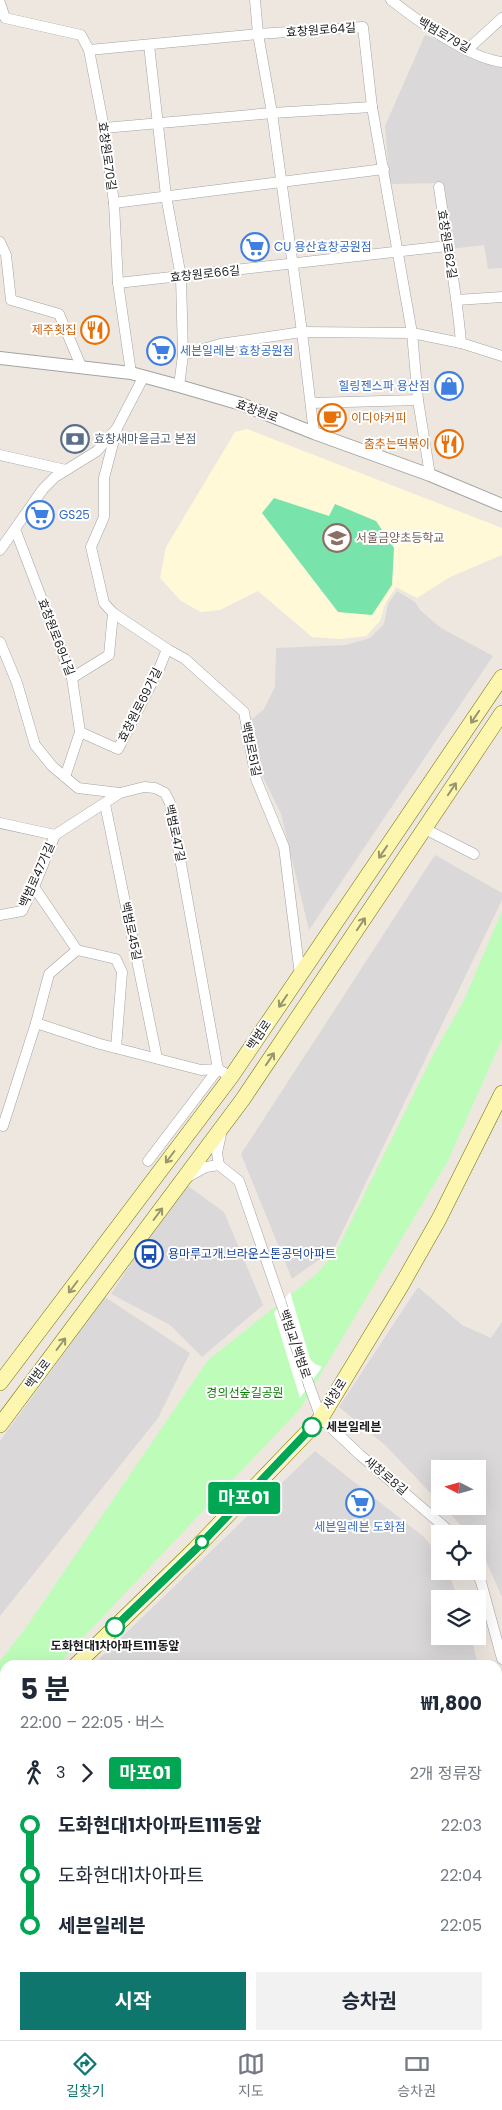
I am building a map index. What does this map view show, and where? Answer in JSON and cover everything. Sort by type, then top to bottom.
[{"type":"main road","name":"백범로","points":[[0,1383],[231,1077],[502,677]]},
{"type":"main road","name":"백범로","points":[[0,1425],[243,1099],[502,713]]},
{"type":"main road","points":[[231,1077],[243,1088],[243,1099]]},
{"type":"main road","name":"새창로","points":[[88,1659],[321,1418],[402,1286],[439,1219],[502,1093]]},
{"type":"street","points":[[255,0],[258,34],[272,114],[302,332],[314,433]]},
{"type":"street","name":"백범로79길","points":[[391,0],[418,21],[466,50],[502,62]]},
{"type":"street","points":[[0,3],[3,19],[81,35],[89,50],[258,34]]},
{"type":"street","points":[[466,50],[502,18]]},
{"type":"street","name":"효창원로64길","points":[[258,34],[363,27],[372,107],[412,333],[418,400],[430,475]]},
{"type":"street","points":[[149,45],[166,196],[181,277],[183,355],[179,386]]},
{"type":"street","name":"효창원로70길","points":[[89,50],[104,128],[114,203],[118,283],[131,373]]},
{"type":"street","points":[[104,128],[372,107]]},
{"type":"street","points":[[114,203],[384,169]]},
{"type":"street","name":"효창원로62길","points":[[439,187],[457,300],[461,343]]},
{"type":"street","points":[[0,242],[6,255],[11,300],[59,314],[81,366]]},
{"type":"street","points":[[292,264],[447,246]]},
{"type":"street","name":"효창원로66길","points":[[118,283],[292,264]]},
{"type":"street","points":[[457,300],[502,296]]},
{"type":"street","points":[[183,355],[220,344],[302,332],[412,333],[461,343],[502,356]]},
{"type":"street","name":"효창원로","points":[[1,361],[81,366],[131,373],[179,386],[240,404],[430,475],[502,505]]},
{"type":"street","points":[[72,678],[109,655],[113,613],[104,603],[91,547],[104,517],[104,478],[117,428],[144,376]]},
{"type":"street","points":[[311,403],[418,400]]},
{"type":"street","points":[[0,550],[43,489],[55,477],[97,451],[117,428]]},
{"type":"street","points":[[0,455],[66,470]]},
{"type":"street","name":"효창원로69나길","points":[[15,529],[72,678],[80,732],[65,777]]},
{"type":"street","name":"백범로51길","points":[[113,613],[185,659],[244,712],[248,745],[256,779],[284,847],[300,975]]},
{"type":"street","name":"백범로47길","points":[[0,642],[17,683],[35,745],[52,766],[78,788],[120,793],[144,787],[155,788],[164,793],[170,803],[218,1069]]},
{"type":"street","name":"효창원로69가길","points":[[80,732],[118,750],[159,669],[167,649]]},
{"type":"street","name":"백범로47가길","points":[[0,915],[22,911],[55,835],[120,793]]},
{"type":"street","name":"백범로45길","points":[[105,804],[157,1058]]},
{"type":"street","points":[[0,823],[55,835]]},
{"type":"street","points":[[425,829],[474,854]]},
{"type":"street","points":[[3,1126],[36,1023],[49,974],[77,950],[34,887]]},
{"type":"street","name":"백범로45길","points":[[77,950],[116,959],[122,972],[116,1048]]},
{"type":"street","points":[[36,1023],[116,1048],[201,1070],[218,1069],[231,1077]]},
{"type":"street","points":[[148,1161],[218,1069]]},
{"type":"street","name":"백범로","points":[[183,1179],[206,1167],[219,1165],[218,1145],[223,1126]]},
{"type":"street","name":"백범교/백범로","points":[[219,1165],[239,1181],[321,1418]]},
{"type":"street","name":"새창로8길","points":[[321,1418],[360,1455],[442,1525]]},
{"type":"street","points":[[480,1580],[502,1659]]},
{"type":"shaded area","points":[[425,35],[502,66],[502,268],[488,269],[484,245],[450,249],[442,183],[390,184],[385,126]]},
{"type":"shaded area","name":"서울금양초등학교","points":[[247,429],[502,528],[502,555],[450,577],[417,598],[396,587],[385,604],[380,621],[366,636],[341,639],[312,637],[258,591],[220,610],[201,612],[181,601],[160,578],[166,547],[235,432]]},
{"type":"shaded area","points":[[397,591],[415,602],[420,610],[441,628],[493,656],[309,930],[281,814],[262,775],[254,743],[251,720],[264,709],[275,687],[276,648],[346,645],[370,638],[384,624],[388,604]]},
{"type":"shaded area","points":[[435,855],[502,893],[502,900],[334,1249],[292,1279],[241,1154]]},
{"type":"shaded area","points":[[184,1183],[224,1212],[263,1305],[202,1357],[170,1325],[111,1294]]},
{"type":"shaded area","points":[[418,1287],[462,1325],[491,1338],[502,1322],[502,1597],[486,1561],[486,1525],[461,1525],[451,1515],[486,1515],[486,1460],[431,1460],[431,1494],[385,1445],[339,1407]]},
{"type":"shaded area","points":[[105,1297],[190,1353],[158,1418],[0,1616],[0,1441]]},
{"type":"shaded area","points":[[315,1451],[424,1537],[431,1546],[431,1580],[451,1580],[455,1590],[431,1590],[431,1645],[473,1645],[477,1660],[99,1660]]},
{"type":"green space","points":[[274,498],[329,516],[335,504],[376,521],[394,548],[392,585],[372,615],[338,612],[262,513]]},
{"type":"green space","name":"경의선숲길공원","points":[[502,911],[502,1039],[448,1161],[300,1409],[62,1660],[1,1660],[27,1626],[208,1360],[314,1276],[336,1252],[433,1055],[464,1000]]},
{"type":"pier","points":[[290,1292],[310,1359],[322,1367],[300,1398],[274,1313]]},
{"type":"bus line","name":"마포01","points":[[115,1627],[196,1549],[312,1427]]},
{"type":"place","name":"CU 용산효창공원점","points":[[255,247]]},
{"type":"place","name":"제주횟집","points":[[95,330]]},
{"type":"place","name":"세븐일레븐 효창공원점","points":[[161,351]]},
{"type":"place","name":"힐링젠스파 용산점","points":[[449,386]]},
{"type":"place","name":"이디야커피","points":[[332,418]]},
{"type":"place","name":"효창새마을금고 본점","points":[[75,439]]},
{"type":"place","name":"춤추는떡볶이","points":[[449,444]]},
{"type":"place","name":"GS25","points":[[40,515]]},
{"type":"place","name":"서울금양초등학교","points":[[337,538]]},
{"type":"place","name":"용마루고개.브라운스톤공덕아파트","points":[[149,1254]]},
{"type":"place","name":"세븐일레븐","points":[[312,1427]]},
{"type":"place","name":"세븐일레븐 도화점","points":[[360,1503]]},
{"type":"place","name":"도화현대1차아파트111동앞","points":[[115,1627]]}]
